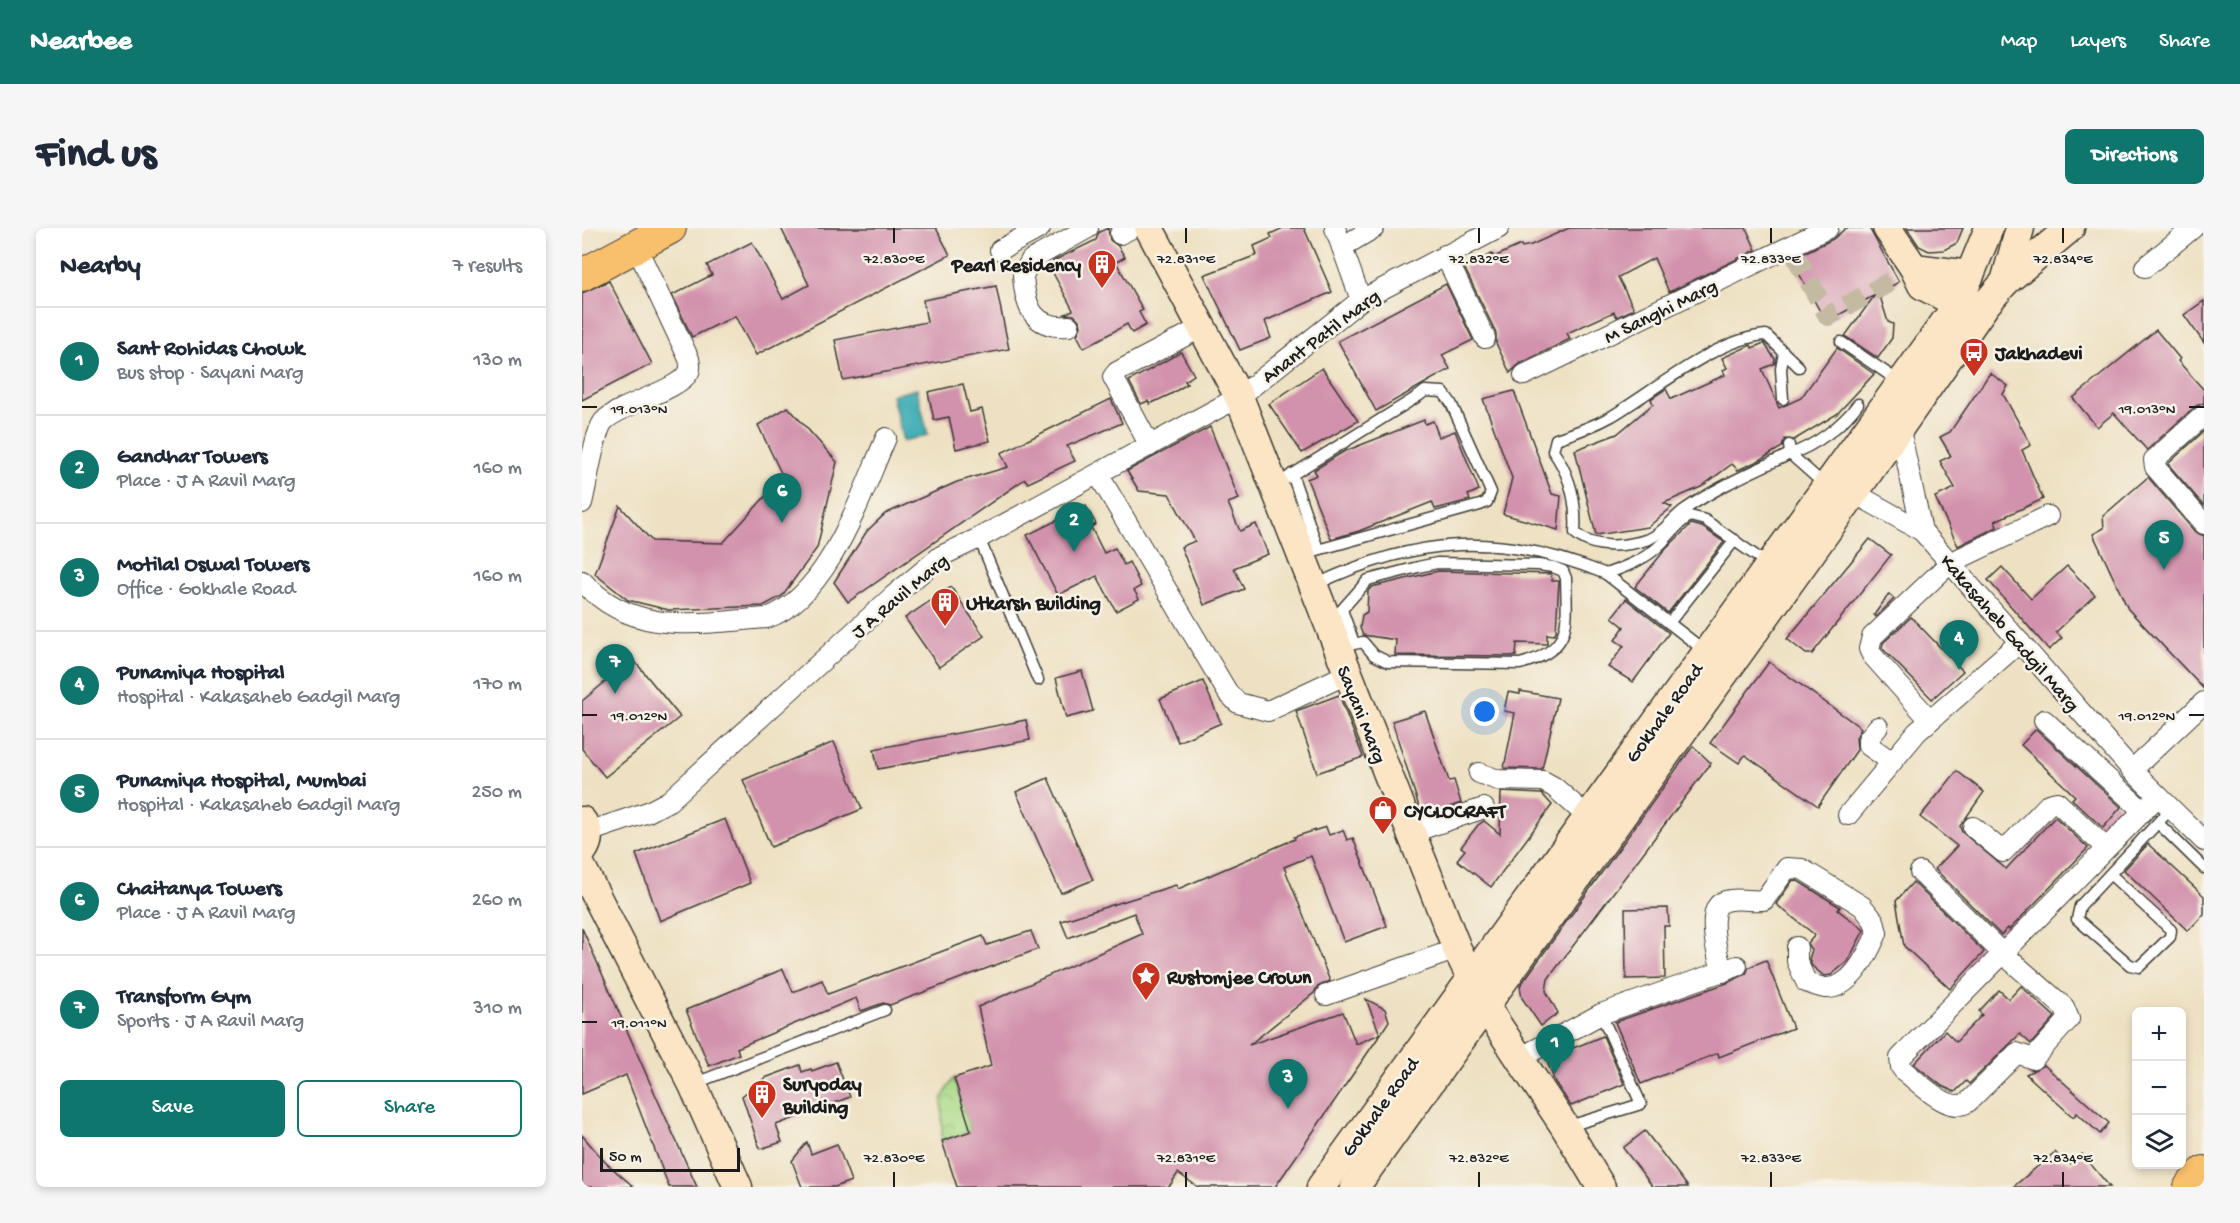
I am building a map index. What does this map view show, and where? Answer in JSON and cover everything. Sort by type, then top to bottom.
[{"type":"main road","points":[[582,275],[670,228]]},
{"type":"main road","name":"Sayani Marg","points":[[1149,228],[1283,480],[1309,552],[1312,586],[1333,614],[1410,833],[1457,949],[1485,1006],[1565,1127],[1601,1187]]},
{"type":"main road","points":[[1887,228],[1907,273],[1922,285],[1958,304],[1986,304]]},
{"type":"main road","name":"Gokhale Road","points":[[1321,1187],[1958,304],[1989,228]]},
{"type":"main road","name":"Gokhale Road","points":[[1355,1187],[1854,492],[1986,304],[2005,282],[2020,228]]},
{"type":"main road","points":[[2005,282],[2070,228]]},
{"type":"main road","points":[[1907,273],[1970,275]]},
{"type":"main road","points":[[582,868],[693,1084],[738,1187]]},
{"type":"main road","points":[[2190,1187],[2204,1172]]},
{"type":"street","points":[[1006,228],[1013,233],[1022,228]]},
{"type":"street","points":[[1000,250],[1040,228]]},
{"type":"street","points":[[1069,326],[1054,327],[1041,324],[1032,314],[1023,275],[1031,260],[1088,228]]},
{"type":"street","points":[[1335,228],[1357,235],[1360,300]]},
{"type":"street","name":"M Sanghi Marg","points":[[1524,375],[1793,251],[1828,228]]},
{"type":"street","points":[[2145,267],[2193,228]]},
{"type":"street","name":"Anant Patil Marg","points":[[1239,397],[1360,300],[1485,231]]},
{"type":"street","points":[[582,503],[598,432],[604,420],[669,387],[687,375],[690,370],[689,359],[636,246]]},
{"type":"street","points":[[1445,255],[1485,338]]},
{"type":"street","points":[[1150,446],[1113,377],[1117,372],[1202,327]]},
{"type":"street","name":"J A Ravil Marg","points":[[584,835],[648,812],[669,801],[892,597],[941,556],[980,538],[1239,397]]},
{"type":"street","points":[[2204,415],[2154,460],[2155,467],[2204,524]]},
{"type":"street","points":[[1899,426],[1922,531]]},
{"type":"street","points":[[582,581],[605,603],[632,616],[662,623],[767,618],[783,613],[797,602],[840,540],[886,438]]},
{"type":"street","points":[[1098,474],[1228,693],[1238,703],[1268,711],[1346,655]]},
{"type":"street","name":"Kakasaheb Gadgil Marg","points":[[1854,492],[1922,531],[2132,770],[2158,810],[2204,841]]},
{"type":"street","points":[[1930,720],[1872,655],[1869,643],[1950,563],[2048,516]]},
{"type":"street","points":[[1848,815],[1930,720],[2020,642]]},
{"type":"street","points":[[2132,770],[2204,702]]},
{"type":"street","points":[[1920,872],[2001,952],[2064,1007],[2070,1019],[2033,1059],[2017,1053],[1968,1102],[1953,1106],[1904,1071],[1900,1058],[2001,952],[2106,848],[2158,810],[2044,720]]},
{"type":"street","points":[[1878,727],[1868,739],[1868,745],[1892,762]]},
{"type":"street","points":[[1479,773],[1498,780],[1543,781],[1554,787],[1587,816]]},
{"type":"street","points":[[1973,827],[2003,852],[2049,804],[2057,802],[2106,848]]},
{"type":"street","points":[[1410,833],[1484,808]]},
{"type":"street","points":[[1518,1059],[1601,1014],[1730,969],[1713,925],[1716,909],[1721,903],[1730,901],[1764,900],[1787,868],[1802,869],[1862,906],[1874,921],[1877,933],[1859,967],[1837,986],[1827,988],[1806,982],[1797,961],[1797,947]]},
{"type":"street","points":[[1326,995],[1457,949]]},
{"type":"lane","points":[[1800,367],[1766,335],[1747,337],[1656,386],[1591,427],[1556,439],[1553,445],[1572,488],[1576,510],[1575,533],[1594,544],[1619,544],[1651,539],[1683,511],[1716,490],[1789,449],[1800,450],[1846,420],[1858,404]]},
{"type":"lane","points":[[1841,342],[1901,383]]},
{"type":"lane","points":[[1783,399],[1781,369],[1784,353]]},
{"type":"lane","points":[[1283,480],[1420,394],[1443,392],[1451,403],[1491,492],[1487,502],[1480,506],[1309,552]]},
{"type":"lane","points":[[1789,449],[1826,486]]},
{"type":"lane","points":[[1606,574],[1635,562],[1653,551],[1683,520],[1690,516],[1705,520],[1769,565]]},
{"type":"lane","points":[[980,538],[1038,680]]},
{"type":"lane","points":[[1669,623],[1735,540]]},
{"type":"lane","points":[[1312,586],[1356,565],[1399,553],[1477,543],[1529,549],[1576,561],[1606,574],[1706,652]]},
{"type":"lane","points":[[1333,614],[1368,580],[1432,564],[1538,565],[1553,567],[1563,572],[1566,578],[1566,631],[1552,651],[1536,660],[1520,664],[1388,662],[1374,655],[1363,642],[1346,655]]},
{"type":"lane","points":[[2110,874],[2172,930],[2170,937],[2139,967],[2130,965],[2077,919],[2080,906],[2110,874],[2158,810],[2204,868]]},
{"type":"lane","points":[[693,1084],[885,1010]]},
{"type":"lane","points":[[1565,1127],[1641,1104],[1601,1014]]},
{"type":"green space","points":[[954,1078],[971,1131],[942,1141],[942,1098]]},
{"type":"water","points":[[917,389],[928,435],[903,441],[892,395]]},
{"type":"building","points":[[781,228],[936,228],[950,255],[756,355],[735,316],[692,337],[672,295],[712,275],[707,265],[752,242],[783,299],[809,285]]},
{"type":"building","name":"Pearl Residency","points":[[1108,228],[1110,240],[1118,246],[1125,257],[1116,262],[1143,310],[1139,312],[1146,325],[1132,333],[1127,324],[1084,348],[1077,335],[1081,327],[1080,321],[1074,315],[1065,314],[1073,310],[1053,273],[1058,271],[1053,261],[1096,240],[1099,232]]},
{"type":"building","points":[[1283,228],[1304,228],[1332,292],[1265,321],[1271,338],[1240,350],[1204,275],[1257,255],[1254,246],[1272,238],[1270,234]]},
{"type":"building","points":[[1569,228],[1746,228],[1756,250],[1669,292],[1654,258],[1618,277],[1634,309],[1617,317],[1614,312],[1567,333],[1570,339],[1519,364],[1510,373],[1496,343],[1496,333],[1464,267],[1492,254],[1494,257],[1521,245],[1522,247],[1531,245]]},
{"type":"building","points":[[1846,228],[1869,228],[1899,282],[1879,293],[1888,322],[1893,324],[1892,338],[1878,358],[1845,336],[1875,295],[1826,322],[1791,259],[1833,239]]},
{"type":"building","points":[[1907,228],[1963,228],[1957,243],[1944,250],[1929,251],[1919,246]]},
{"type":"building","points":[[609,281],[652,364],[582,400],[582,293]]},
{"type":"building","points":[[1446,284],[1473,340],[1442,355],[1450,369],[1376,411],[1338,341]]},
{"type":"building","points":[[996,286],[1009,349],[843,380],[835,340],[927,322],[923,300]]},
{"type":"building","points":[[2204,301],[2204,343],[2184,315]]},
{"type":"building","points":[[2156,330],[2180,359],[2178,361],[2204,390],[2204,403],[2196,406],[2147,450],[2114,413],[2097,427],[2073,398]]},
{"type":"building","points":[[1764,343],[1775,359],[1774,364],[1762,369],[1779,408],[1801,398],[1837,348],[1874,374],[1837,414],[1794,440],[1785,439],[1782,447],[1760,460],[1738,470],[1732,464],[1701,487],[1664,503],[1672,507],[1648,527],[1596,535],[1575,450],[1617,434],[1653,404],[1651,399],[1666,389],[1671,399],[1725,375],[1723,370],[1727,368],[1722,358],[1751,345],[1752,348]]},
{"type":"building","points":[[1181,352],[1194,375],[1185,381],[1187,384],[1171,394],[1150,404],[1148,401],[1141,404],[1129,381]]},
{"type":"building","points":[[1322,368],[1358,421],[1302,453],[1269,404]]},
{"type":"building","points":[[1990,373],[2008,386],[2003,394],[2031,445],[2022,450],[2043,499],[1995,521],[1997,527],[1958,546],[1935,497],[1955,488],[1940,461],[1951,456],[1940,437],[1950,432]]},
{"type":"building","points":[[963,384],[970,412],[982,409],[990,441],[956,449],[949,417],[934,420],[928,392]]},
{"type":"building","points":[[1514,391],[1552,494],[1561,496],[1558,530],[1503,514],[1512,478],[1483,399]]},
{"type":"building","points":[[1111,399],[1122,423],[1067,446],[1075,461],[1028,483],[1025,479],[848,602],[834,582],[867,531],[885,514],[957,482],[1008,467],[1001,453]]},
{"type":"building","points":[[788,407],[837,462],[817,548],[782,596],[763,606],[669,610],[628,600],[595,574],[620,506],[652,541],[723,543],[783,477],[758,425]]},
{"type":"building","points":[[1424,420],[1425,424],[1433,421],[1439,437],[1455,431],[1479,490],[1468,495],[1470,500],[1435,509],[1432,502],[1359,531],[1331,539],[1307,479],[1317,475],[1314,470],[1343,452]]},
{"type":"building","points":[[1210,427],[1239,499],[1228,503],[1240,531],[1256,524],[1268,554],[1234,568],[1244,589],[1204,605],[1181,547],[1195,541],[1169,494],[1139,491],[1127,471]]},
{"type":"building","points":[[2204,431],[2204,506],[2168,464]]},
{"type":"building","points":[[2148,477],[2195,532],[2204,536],[2204,689],[2128,609],[2093,534],[2104,528],[2103,516]]},
{"type":"building","points":[[1086,506],[1096,524],[1091,527],[1104,553],[1115,548],[1124,565],[1129,562],[1141,586],[1134,590],[1139,599],[1116,611],[1097,576],[1058,595],[1027,535]]},
{"type":"building","points":[[1691,524],[1702,527],[1724,542],[1668,613],[1635,587],[1664,551]]},
{"type":"building","points":[[1870,539],[1891,555],[1812,654],[1806,654],[1787,639]]},
{"type":"building","points":[[2067,566],[2095,595],[2056,632],[2062,638],[2049,650],[1988,580],[2002,567],[2031,599]]},
{"type":"building","points":[[1438,571],[1551,574],[1552,581],[1559,581],[1554,635],[1547,634],[1547,644],[1517,643],[1516,656],[1395,655],[1396,640],[1363,635],[1360,628],[1362,615],[1367,612],[1368,591],[1372,587]]},
{"type":"building","name":"Utkarsh Building","points":[[951,587],[984,636],[939,667],[905,618]]},
{"type":"building","points":[[1889,594],[1894,599],[1876,617],[1874,615]]},
{"type":"building","points":[[1626,599],[1669,633],[1633,682],[1608,667],[1624,646],[1615,640],[1624,627],[1612,617]]},
{"type":"building","points":[[1911,617],[1963,671],[1932,699],[1882,648],[1883,643]]},
{"type":"building","points":[[633,659],[680,717],[605,777],[582,749],[582,701]]},
{"type":"building","points":[[1769,662],[1861,728],[1856,738],[1857,750],[1818,806],[1745,755],[1739,763],[1710,743]]},
{"type":"building","points":[[1082,671],[1093,711],[1066,718],[1056,678]]},
{"type":"building","points":[[1203,681],[1221,723],[1178,742],[1160,699]]},
{"type":"building","points":[[1520,691],[1558,698],[1542,769],[1504,768],[1515,713],[1504,711],[1508,692],[1520,694]]},
{"type":"building","points":[[1339,695],[1363,757],[1317,773],[1296,711]]},
{"type":"building","points":[[1425,711],[1449,781],[1454,780],[1461,803],[1422,816],[1392,721]]},
{"type":"building","points":[[1026,720],[1030,740],[878,769],[874,749]]},
{"type":"building","points":[[2036,729],[2121,807],[2103,828],[2072,799],[2075,796],[2021,745]]},
{"type":"building","points":[[834,742],[862,809],[771,847],[743,780]]},
{"type":"building","points":[[1693,746],[1711,763],[1548,979],[1546,991],[1558,1013],[1541,1026],[1522,998],[1520,986]]},
{"type":"building","points":[[1957,771],[1984,792],[1960,826],[1962,832],[2006,869],[2055,817],[2088,848],[2009,930],[2008,928],[2001,935],[1935,869],[1957,846],[1920,817]]},
{"type":"building","points":[[1048,778],[1093,880],[1061,893],[1016,792]]},
{"type":"building","points":[[1501,792],[1542,794],[1552,805],[1491,887],[1457,860],[1465,850],[1461,847],[1478,825],[1484,821],[1500,834]]},
{"type":"building","points":[[725,819],[750,883],[660,921],[636,854]]},
{"type":"building","name":"Rustomjee Crown","points":[[1326,827],[1329,835],[1343,830],[1347,840],[1353,838],[1387,926],[1344,942],[1311,856],[1284,867],[1330,981],[1317,987],[1314,993],[1249,1045],[1343,1012],[1356,1044],[1380,1034],[1366,999],[1385,1009],[1389,1021],[1275,1187],[1198,1187],[1178,1173],[1169,1187],[957,1187],[942,1141],[971,1131],[954,1078],[991,1066],[978,1007],[1142,934],[1134,913],[1068,938],[1061,921],[1176,885],[1178,889],[1295,839],[1294,837]]},
{"type":"building","points":[[2148,844],[2204,896],[2204,914],[2188,931],[2124,870]]},
{"type":"building","points":[[1793,880],[1840,907],[1838,910],[1864,930],[1848,961],[1831,975],[1824,976],[1812,966],[1809,959],[1812,950],[1808,943],[1815,935],[1776,904]]},
{"type":"building","points":[[1913,882],[1984,952],[1950,989],[1904,946],[1896,901]]},
{"type":"building","points":[[1668,908],[1669,926],[1664,926],[1665,978],[1626,979],[1625,909]]},
{"type":"building","points":[[582,928],[697,1187],[669,1187],[626,1075],[582,1094]]},
{"type":"building","points":[[1031,931],[1038,949],[890,1005],[883,1003],[861,1011],[856,998],[737,1048],[739,1054],[709,1066],[686,1010],[783,969],[793,992],[822,980],[828,994],[983,936],[987,945]]},
{"type":"building","points":[[1766,960],[1793,1028],[1719,1057],[1718,1053],[1641,1084],[1615,1022],[1727,983],[1746,974],[1749,967]]},
{"type":"building","points":[[2021,986],[2055,1017],[2031,1044],[2020,1034],[1969,1084],[1966,1081],[1955,1092],[1942,1086],[1914,1064],[1945,1031],[1956,1042],[1982,1015],[1979,1011],[1999,990],[2009,999]]},
{"type":"building","points":[[1603,1036],[1624,1084],[1571,1106],[1555,1082],[1546,1059]]},
{"type":"building","points":[[836,1062],[850,1097],[776,1125],[782,1142],[760,1149],[742,1096],[765,1078],[800,1065],[802,1072],[811,1069],[812,1071]]},
{"type":"building","points":[[2044,1065],[2109,1123],[2100,1134],[2077,1113],[2073,1117],[2026,1074]]},
{"type":"building","points":[[1645,1131],[1688,1187],[1653,1187],[1623,1148]]},
{"type":"building","points":[[582,1135],[605,1162],[634,1187],[582,1187]]},
{"type":"building","points":[[807,1142],[811,1154],[837,1144],[851,1181],[835,1187],[802,1187],[792,1161]]},
{"type":"building","points":[[2055,1152],[2062,1161],[2065,1159],[2070,1164],[2082,1154],[2110,1187],[2013,1187]]},
{"type":"tunnel","points":[[1795,255],[1828,316],[1899,277]]},
{"type":"place","name":"Pearl Residency","points":[[1102,290]]},
{"type":"place","name":"Jakhadevi","points":[[1974,378]]},
{"type":"place","name":"Chaitanya Towers","points":[[782,523]]},
{"type":"place","name":"Gandhar Towers","points":[[1074,552]]},
{"type":"place","name":"Punamiya Hospital, Mumbai","points":[[2164,570]]},
{"type":"place","name":"Utkarsh Building","points":[[945,628]]},
{"type":"place","name":"Punamiya Hospital","points":[[1959,670]]},
{"type":"place","name":"Transform Gym","points":[[615,694]]},
{"type":"place","name":"CYCLOCRAFT","points":[[1383,836]]},
{"type":"place","name":"Rustomjee Crown","points":[[1146,1002]]},
{"type":"place","name":"Sant Rohidas Chowk","points":[[1555,1074]]},
{"type":"place","name":"Motilal Oswal Towers","points":[[1288,1109]]},
{"type":"place","name":"Suryoday Building","points":[[762,1120]]}]
